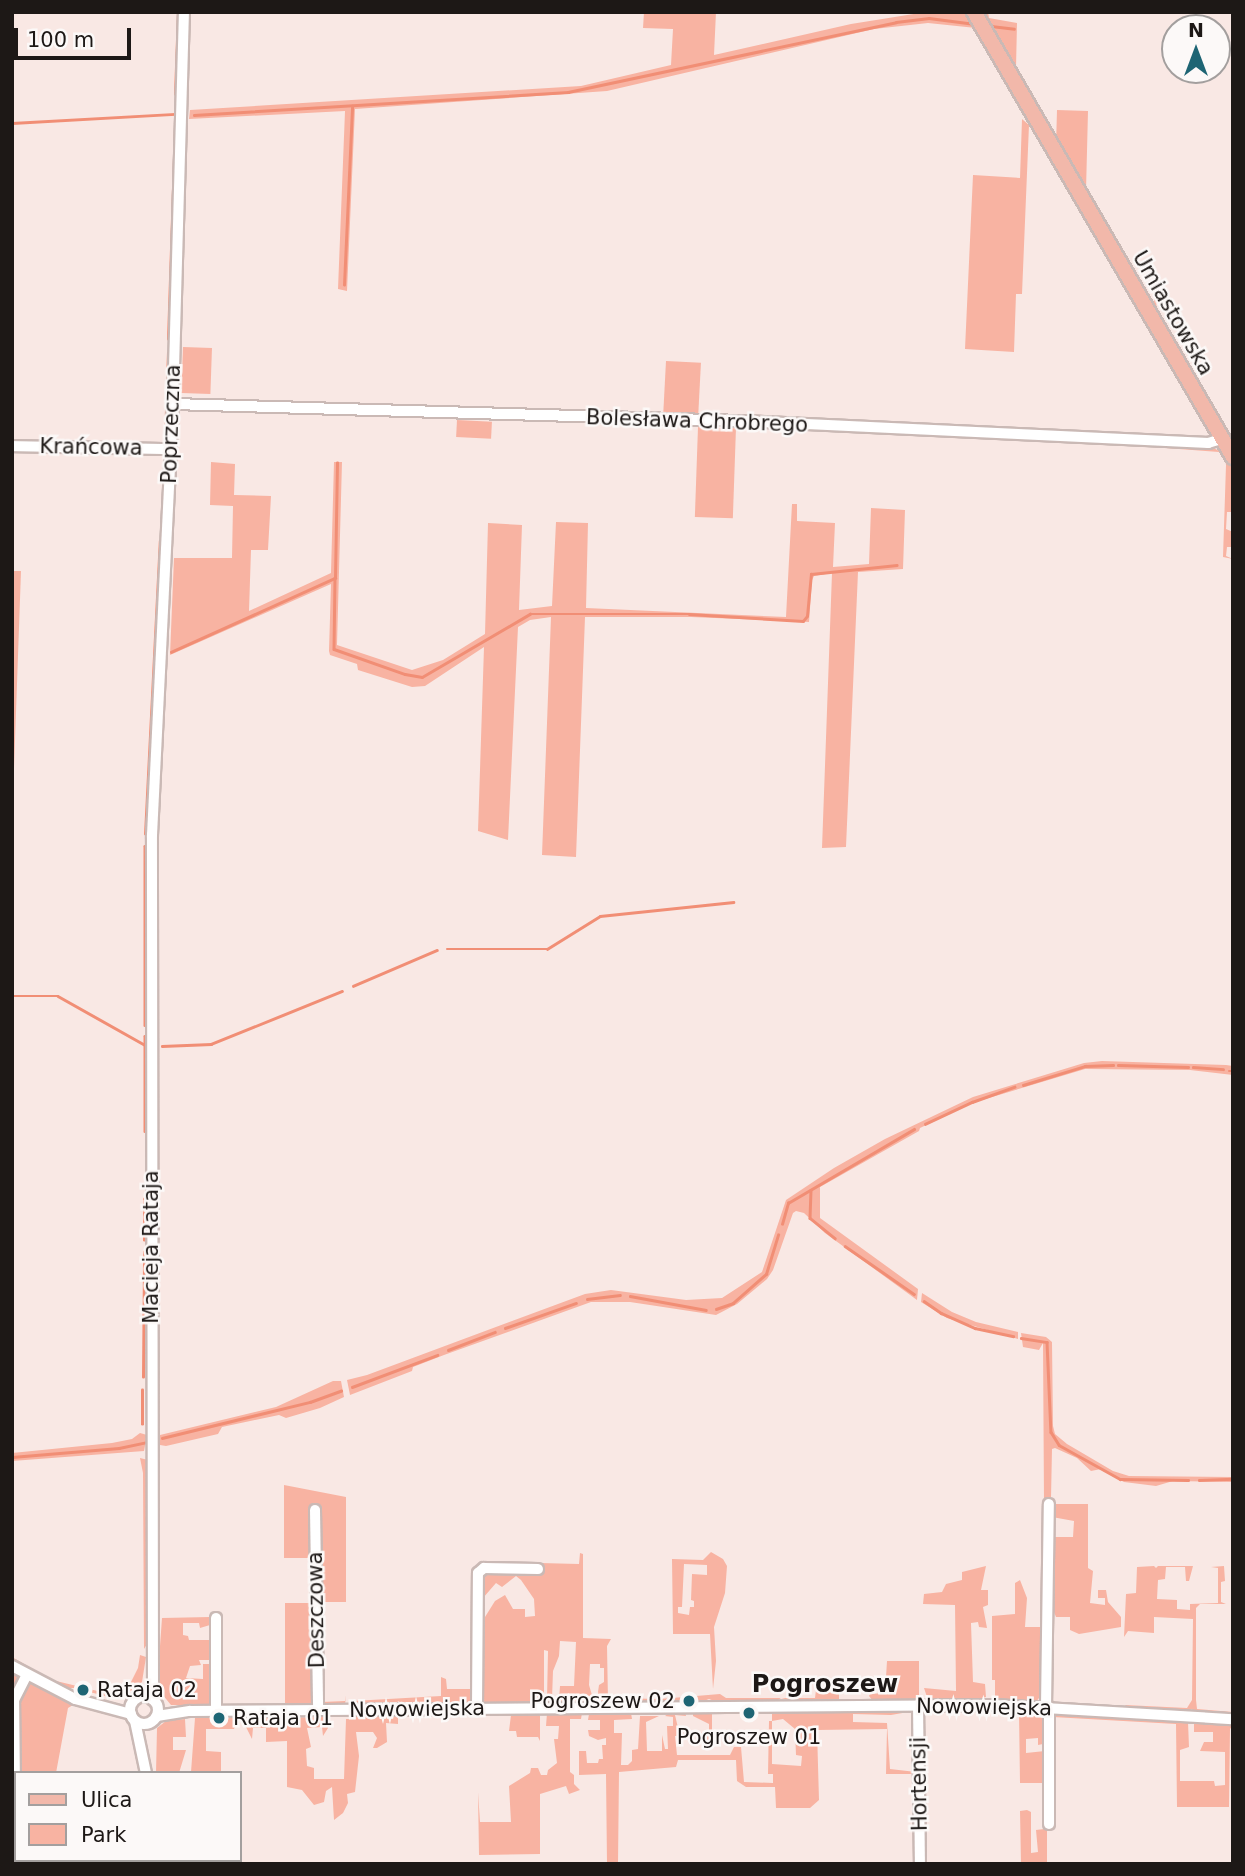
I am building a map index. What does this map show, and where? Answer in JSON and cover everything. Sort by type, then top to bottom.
[{"type":"main road","name":"Umiastowska","points":[[974,12],[1233,457]]},
{"type":"street","name":"Poprzeczna","points":[[152,835],[173,404],[184,12]]},
{"type":"street","name":"Bolesława Chrobrego","points":[[173,404],[743,421],[1208,443],[1221,439]]},
{"type":"street","name":"Krańcowa","points":[[12,446],[171,449]]},
{"type":"street","name":"Macieja Rataja","points":[[142,1753],[154,1711],[151,1659],[152,835]]},
{"type":"street","points":[[1049,1504],[1049,1824]]},
{"type":"street","name":"Deszczowa","points":[[315,1510],[318,1710]]},
{"type":"street","points":[[477,1708],[478,1573],[484,1568],[538,1569]]},
{"type":"street","points":[[216,1618],[216,1712]]},
{"type":"street","name":"Macieja Rataja","points":[[146,1771],[133,1718],[136,1700],[151,1659]]},
{"type":"street","points":[[12,1666],[75,1699],[133,1718],[154,1711]]},
{"type":"street","points":[[15,1771],[14,1700],[27,1675]]},
{"type":"street","points":[[97,1706],[136,1700],[154,1711]]},
{"type":"street","name":"Nowowiejska","points":[[154,1711],[918,1705],[1048,1707],[1233,1720]]},
{"type":"street","name":"Hortensji","points":[[918,1705],[920,1864]]},
{"type":"green space","points":[[644,12],[716,12],[714,55],[851,24],[926,12],[968,12],[976,28],[928,23],[874,29],[607,91],[355,109],[347,291],[338,289],[345,111],[189,119],[190,110],[581,86],[671,65],[673,29],[643,28]]},
{"type":"green space","points":[[982,12],[988,12],[989,18],[1017,23],[1016,68],[1012,67]]},
{"type":"green space","points":[[1057,110],[1088,111],[1086,191],[1151,307],[1157,294],[1156,315],[1228,439],[1233,435],[1233,450],[1056,146]]},
{"type":"green space","points":[[1022,119],[1029,125],[1022,294],[1016,294],[1014,352],[965,349],[973,175],[1020,178]]},
{"type":"green space","points":[[183,347],[212,348],[210,394],[181,393]]},
{"type":"green space","points":[[666,361],[701,363],[698,415],[663,413]]},
{"type":"green space","points":[[457,420],[492,422],[491,439],[456,437]]},
{"type":"green space","points":[[698,427],[736,428],[733,518],[695,517]]},
{"type":"green space","points":[[1072,441],[1212,447],[1219,451],[1233,465],[1233,512],[1227,512],[1226,529],[1233,532],[1233,547],[1227,547],[1226,556],[1233,559],[1223,557],[1226,465],[1225,458],[1219,452]]},
{"type":"green space","points":[[211,462],[235,464],[234,495],[271,496],[268,550],[251,550],[249,611],[331,573],[334,462],[342,462],[337,645],[412,670],[443,660],[485,634],[488,523],[522,525],[519,610],[552,606],[556,522],[588,523],[586,608],[786,617],[792,504],[797,504],[797,521],[835,523],[833,567],[869,564],[871,508],[905,510],[903,569],[858,572],[846,847],[822,848],[832,573],[814,576],[812,580],[809,622],[691,617],[585,617],[576,857],[542,855],[551,617],[530,620],[518,627],[508,840],[478,831],[484,647],[425,686],[412,687],[358,670],[357,664],[330,655],[331,584],[170,655],[174,558],[232,558],[233,506],[210,505]]},
{"type":"green space","points":[[12,571],[21,571],[12,825]]},
{"type":"green space","points":[[1102,1061],[1226,1065],[1233,1066],[1233,1075],[1190,1070],[1085,1069],[972,1103],[920,1128],[820,1187],[820,1218],[918,1289],[917,1300],[825,1233],[804,1213],[796,1211],[767,1279],[737,1304],[716,1315],[630,1302],[591,1302],[444,1355],[413,1367],[412,1371],[350,1395],[347,1380],[585,1294],[611,1290],[686,1300],[722,1298],[762,1272],[786,1200],[834,1168],[885,1139],[973,1097],[1084,1063]]},
{"type":"green space","points":[[922,1293],[952,1312],[976,1322],[1018,1332],[1018,1339],[947,1318],[921,1302]]},
{"type":"green space","points":[[1021,1333],[1046,1337],[1052,1342],[1053,1426],[1055,1434],[1067,1444],[1113,1471],[1129,1476],[1233,1477],[1233,1482],[1173,1481],[1156,1486],[1124,1482],[1101,1469],[1091,1471],[1077,1458],[1055,1448],[1052,1449],[1051,1498],[1048,1504],[1044,1503],[1043,1343],[1039,1350],[1023,1347]]},
{"type":"green space","points":[[333,1381],[341,1381],[344,1397],[320,1408],[286,1418],[279,1415],[222,1427],[218,1434],[166,1446],[160,1445],[160,1435],[276,1407]]},
{"type":"green space","points":[[140,1433],[147,1435],[144,1451],[12,1461],[12,1453],[112,1443],[132,1439]]},
{"type":"green space","points":[[140,1458],[148,1460],[147,1644],[144,1649],[143,1473]]},
{"type":"green space","points":[[284,1485],[346,1497],[346,1602],[320,1602],[320,1558],[284,1558]]},
{"type":"green space","points":[[1051,1504],[1088,1504],[1088,1568],[1093,1571],[1090,1603],[1105,1605],[1105,1598],[1098,1598],[1098,1590],[1106,1590],[1108,1602],[1121,1617],[1121,1627],[1079,1634],[1070,1630],[1070,1617],[1056,1617],[1052,1607],[1052,1537],[1073,1537],[1074,1521],[1052,1517]]},
{"type":"green space","points":[[711,1552],[723,1559],[727,1566],[725,1593],[714,1627],[716,1661],[713,1689],[710,1634],[673,1634],[672,1559],[703,1560]],"holes":[[[684,1564],[707,1565],[707,1575],[692,1574],[691,1600],[694,1601],[694,1607],[690,1607],[689,1615],[678,1613],[678,1607],[682,1607]]]},
{"type":"green space","points":[[580,1553],[583,1554],[583,1638],[611,1639],[607,1646],[608,1701],[601,1702],[598,1692],[599,1685],[604,1682],[604,1668],[600,1668],[600,1664],[590,1664],[589,1685],[594,1702],[579,1699],[578,1703],[564,1703],[559,1699],[560,1686],[574,1686],[576,1642],[560,1641],[559,1656],[553,1671],[552,1699],[547,1699],[548,1651],[544,1650],[544,1699],[538,1702],[485,1703],[481,1696],[485,1617],[495,1601],[505,1595],[513,1609],[525,1609],[525,1617],[535,1616],[534,1599],[521,1580],[516,1576],[502,1587],[496,1583],[483,1598],[483,1574],[538,1574],[540,1563],[579,1564]]},
{"type":"green space","points":[[986,1566],[981,1590],[988,1590],[988,1605],[983,1607],[987,1628],[979,1627],[978,1622],[971,1623],[973,1682],[985,1684],[986,1697],[969,1701],[928,1700],[924,1688],[956,1691],[955,1605],[923,1604],[924,1594],[942,1592],[946,1584],[962,1580],[962,1572]]},
{"type":"green space","points":[[1193,1566],[1189,1581],[1186,1581],[1185,1567],[1166,1567],[1165,1579],[1158,1580],[1157,1599],[1177,1600],[1177,1609],[1190,1610],[1190,1604],[1218,1603],[1218,1568],[1211,1567],[1224,1566],[1225,1581],[1221,1582],[1221,1602],[1226,1604],[1200,1604],[1196,1608],[1196,1700],[1197,1709],[1233,1712],[1233,1716],[1198,1713],[1191,1709],[1189,1712],[1127,1708],[1125,1705],[1187,1708],[1192,1700],[1193,1619],[1154,1617],[1154,1633],[1128,1631],[1124,1637],[1126,1594],[1136,1593],[1137,1567]]},
{"type":"green space","points":[[1020,1580],[1027,1598],[1025,1627],[1040,1627],[1043,1637],[1042,1694],[1036,1702],[1000,1701],[995,1698],[995,1680],[992,1680],[992,1616],[1015,1614],[1015,1583]]},
{"type":"green space","points":[[285,1603],[312,1603],[322,1702],[345,1701],[346,1695],[345,1705],[258,1706],[285,1703]]},
{"type":"green space","points":[[210,1617],[210,1625],[200,1628],[199,1623],[183,1623],[183,1635],[188,1636],[189,1640],[210,1640],[211,1660],[199,1660],[201,1665],[190,1666],[186,1678],[203,1679],[203,1664],[211,1664],[211,1705],[171,1705],[157,1688],[162,1618]]},
{"type":"green space","points":[[140,1655],[146,1657],[142,1682],[131,1691],[122,1690],[124,1696],[113,1698],[74,1688],[61,1688],[12,1660],[12,1657],[52,1680],[110,1694],[129,1686],[138,1668]]},
{"type":"green space","points":[[887,1661],[919,1661],[919,1696],[913,1701],[873,1701],[869,1696],[885,1693]]},
{"type":"green space","points":[[12,1671],[73,1705],[68,1708],[56,1771],[14,1771],[12,1796]]},
{"type":"green space","points":[[441,1677],[446,1679],[447,1689],[475,1689],[472,1704],[454,1705],[446,1701],[405,1705],[398,1701],[396,1705],[351,1703],[353,1699],[441,1696]]},
{"type":"green space","points":[[816,1690],[839,1693],[839,1700],[794,1701],[781,1698],[815,1698]]},
{"type":"green space","points":[[720,1694],[726,1698],[781,1698],[775,1702],[717,1702],[709,1699],[701,1702],[622,1703],[610,1698],[660,1699]]},
{"type":"green space","points":[[914,1711],[891,1715],[853,1714],[853,1722],[887,1723],[890,1769],[916,1772],[886,1774],[887,1729],[817,1730],[819,1800],[810,1808],[776,1808],[775,1787],[746,1787],[737,1781],[736,1760],[678,1760],[676,1767],[619,1772],[618,1864],[607,1864],[606,1774],[579,1775],[579,1751],[586,1751],[587,1763],[598,1763],[599,1759],[603,1759],[602,1745],[606,1745],[606,1738],[598,1740],[589,1736],[588,1730],[600,1730],[600,1720],[588,1720],[589,1714],[631,1713],[632,1719],[614,1720],[614,1733],[622,1733],[621,1765],[628,1765],[632,1761],[632,1750],[638,1749],[640,1716],[659,1716],[646,1722],[647,1751],[662,1751],[662,1735],[665,1749],[668,1749],[667,1726],[673,1726],[673,1717],[665,1716],[671,1712],[685,1712],[686,1716],[675,1715],[679,1732],[709,1731],[709,1724],[693,1716],[693,1712]],"holes":[[[712,1713],[772,1714],[772,1721],[769,1721],[768,1774],[773,1774],[773,1783],[744,1782],[741,1747],[734,1747],[730,1755],[677,1755],[675,1736],[696,1736],[697,1742],[712,1742]],[[783,1719],[795,1729],[796,1755],[802,1756],[801,1766],[772,1764],[772,1721]]]},
{"type":"green space","points":[[1019,1712],[1045,1715],[1043,1744],[1038,1745],[1038,1738],[1026,1739],[1026,1753],[1045,1751],[1045,1783],[1020,1783]]},
{"type":"green space","points":[[547,1713],[582,1713],[581,1719],[570,1719],[570,1772],[574,1775],[574,1784],[580,1790],[569,1794],[566,1786],[540,1794],[540,1854],[479,1855],[478,1792],[480,1822],[511,1822],[509,1786],[530,1773],[531,1768],[538,1768],[541,1775],[547,1775],[548,1770],[557,1763],[554,1739],[558,1739],[559,1726],[546,1726]]},
{"type":"green space","points":[[398,1715],[398,1724],[386,1723],[387,1742],[377,1748],[373,1748],[377,1738],[373,1732],[356,1732],[359,1756],[355,1792],[347,1794],[348,1803],[343,1813],[334,1820],[332,1787],[326,1791],[324,1802],[314,1805],[302,1790],[287,1787],[287,1741],[266,1742],[266,1728],[253,1728],[252,1739],[245,1725],[247,1718],[326,1717],[328,1728],[323,1736],[322,1727],[307,1728],[311,1747],[306,1749],[307,1766],[314,1768],[314,1779],[344,1779],[346,1719],[352,1719],[352,1716]]},
{"type":"green space","points":[[511,1715],[540,1715],[540,1741],[538,1737],[517,1737],[516,1731],[509,1731]]},
{"type":"green space","points":[[1051,1715],[1188,1722],[1189,1747],[1180,1750],[1180,1781],[1214,1781],[1215,1786],[1225,1785],[1225,1752],[1200,1751],[1204,1742],[1213,1742],[1213,1732],[1194,1732],[1194,1723],[1233,1725],[1230,1729],[1229,1807],[1177,1807],[1176,1724]]},
{"type":"green space","points":[[195,1718],[236,1718],[234,1729],[206,1729],[206,1751],[221,1752],[221,1771],[191,1771]]},
{"type":"green space","points":[[185,1719],[186,1737],[173,1737],[173,1750],[186,1750],[180,1771],[156,1771],[157,1728],[166,1721]]},
{"type":"green space","points":[[1020,1811],[1031,1812],[1031,1853],[1038,1852],[1036,1830],[1044,1829],[1044,1817],[1047,1824],[1047,1864],[1021,1864]]},
{"type":"waterway","points":[[175,94],[178,12]]},
{"type":"waterway","points":[[194,115],[568,92],[896,22],[929,18],[975,24]]},
{"type":"waterway","points":[[991,26],[1014,29]]},
{"type":"waterway","points":[[344,285],[352,106]]},
{"type":"waterway","points":[[12,123],[175,114]]},
{"type":"waterway","points":[[168,339],[175,129]]},
{"type":"waterway","points":[[165,438],[168,353]]},
{"type":"waterway","points":[[335,578],[337,463]]},
{"type":"waterway","points":[[145,834],[160,541]]},
{"type":"waterway","points":[[171,652],[335,578],[334,649],[405,674],[422,677],[530,614],[689,614],[803,621],[807,616],[811,574],[897,565]]},
{"type":"waterway","points":[[145,846],[145,1025]]},
{"type":"waterway","points":[[447,949],[547,949],[600,916],[733,902]]},
{"type":"waterway","points":[[353,986],[437,950]]},
{"type":"waterway","points":[[162,1046],[211,1044],[342,991]]},
{"type":"waterway","points":[[12,996],[58,996],[145,1045]]},
{"type":"waterway","points":[[145,1036],[145,1131]]},
{"type":"waterway","points":[[1023,1085],[1085,1066],[1113,1065]]},
{"type":"waterway","points":[[1118,1065],[1188,1067]]},
{"type":"waterway","points":[[1193,1067],[1223,1069]]},
{"type":"waterway","points":[[925,1124],[972,1102],[1014,1087]]},
{"type":"waterway","points":[[782,1224],[788,1203],[914,1129]]},
{"type":"waterway","points":[[811,1190],[810,1218],[835,1238]]},
{"type":"waterway","points":[[144,1199],[144,1240]]},
{"type":"waterway","points":[[716,1309],[733,1303],[766,1274],[778,1235]]},
{"type":"waterway","points":[[845,1246],[914,1294]]},
{"type":"waterway","points":[[143,1377],[144,1252]]},
{"type":"waterway","points":[[587,1299],[620,1295]]},
{"type":"waterway","points":[[630,1296],[706,1310]]},
{"type":"waterway","points":[[924,1301],[941,1313],[975,1328],[1013,1336]]},
{"type":"waterway","points":[[505,1328],[576,1303]]},
{"type":"waterway","points":[[448,1350],[495,1332]]},
{"type":"waterway","points":[[1021,1338],[1047,1342],[1051,1432],[1059,1445],[1120,1479],[1188,1480]]},
{"type":"waterway","points":[[352,1387],[437,1355]]},
{"type":"waterway","points":[[142,1390],[142,1424]]},
{"type":"waterway","points":[[162,1438],[310,1402],[341,1391]]},
{"type":"waterway","points":[[12,1457],[119,1448],[147,1442]]},
{"type":"waterway","points":[[1199,1480],[1233,1479]]},
{"type":"place","name":"Rataja 02","points":[[83,1690]]},
{"type":"place","name":"Pogroszew 02","points":[[689,1701]]},
{"type":"place","name":"Pogroszew 01","points":[[749,1713]]},
{"type":"place","name":"Rataja 01","points":[[219,1718]]},
{"type":"district","name":"Pogroszew","points":[[825,1685]]}]
